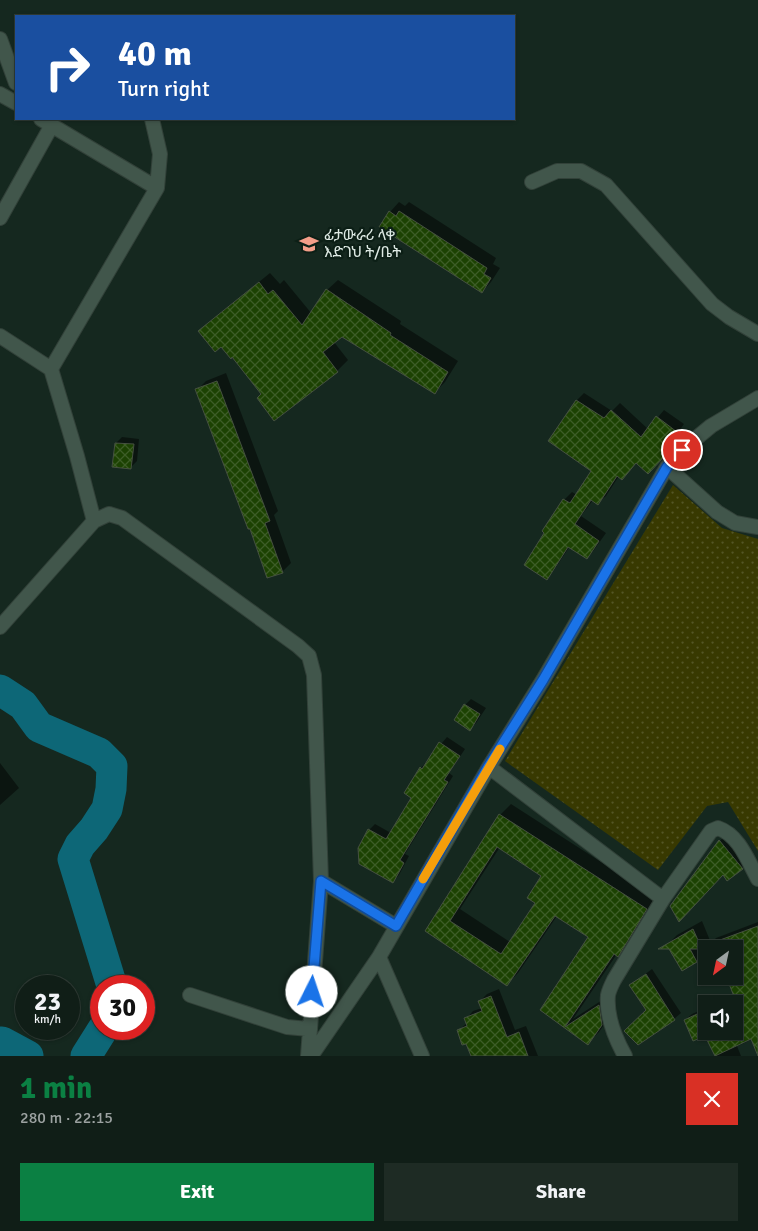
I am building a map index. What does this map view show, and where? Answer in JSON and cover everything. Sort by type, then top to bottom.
[{"type":"street","points":[[0,38],[15,79]]},
{"type":"street","points":[[0,94],[15,103]]},
{"type":"street","points":[[51,368],[157,188],[160,154],[152,120]]},
{"type":"street","points":[[0,218],[46,121],[157,188]]},
{"type":"street","points":[[532,182],[557,171],[581,171],[606,185],[712,304],[729,317],[758,334]]},
{"type":"street","points":[[0,336],[51,368],[94,521]]},
{"type":"street","points":[[310,1056],[379,957],[488,767],[543,680],[667,467],[682,450],[711,426],[758,398]]},
{"type":"street","points":[[667,467],[717,512],[735,523],[758,527]]},
{"type":"street","points":[[0,627],[94,521],[109,514],[122,518],[298,646],[309,656],[314,675],[321,881],[310,1030],[310,1056]]},
{"type":"street","points":[[488,767],[663,899]]},
{"type":"street","points":[[625,1056],[615,1037],[610,1016],[608,994],[614,980],[663,899],[711,831],[718,828],[726,830],[737,842],[758,879]]},
{"type":"street","points":[[321,881],[396,926]]},
{"type":"street","points":[[379,957],[422,1056]]},
{"type":"street","points":[[190,995],[287,1027],[310,1030]]},
{"type":"shaded area","points":[[673,485],[722,528],[758,539],[758,851],[728,802],[707,806],[658,870],[505,761]]},
{"type":"building","points":[[389,211],[396,216],[399,211],[487,268],[484,274],[491,278],[482,293],[379,227]]},
{"type":"building","points":[[259,282],[268,294],[273,290],[302,325],[326,289],[391,333],[390,335],[448,372],[435,394],[342,337],[323,352],[338,372],[274,421],[257,398],[261,394],[232,357],[231,359],[221,347],[215,352],[198,331]]},
{"type":"building","points":[[217,381],[270,521],[265,523],[283,573],[267,578],[250,529],[248,529],[195,389]]},
{"type":"building","points":[[576,400],[604,418],[611,410],[641,437],[656,416],[677,432],[661,454],[664,457],[648,474],[636,463],[622,480],[617,476],[598,505],[591,500],[575,524],[599,541],[587,559],[568,547],[547,580],[524,565],[544,533],[542,531],[563,499],[570,503],[591,471],[548,441]]},
{"type":"building","points":[[115,443],[134,444],[131,469],[112,467]]},
{"type":"building","points":[[464,704],[480,714],[470,731],[454,720]]},
{"type":"building","points":[[439,742],[460,756],[444,780],[448,782],[400,860],[404,863],[393,883],[359,864],[358,848],[368,829],[386,839],[411,798],[404,793],[420,767],[422,769]]},
{"type":"building","points":[[499,814],[647,909],[618,957],[614,954],[565,1027],[599,1005],[602,1025],[588,1045],[540,1010],[588,937],[555,916],[507,986],[425,931]],"holes":[[[497,847],[541,876],[527,898],[535,903],[501,954],[450,921]]]},
{"type":"building","points":[[719,840],[743,869],[727,881],[723,875],[679,922],[670,906]]},
{"type":"building","points":[[758,926],[758,1056],[751,1039],[715,1056],[707,1040],[743,1040],[743,995],[733,995],[730,985],[743,985],[743,940],[720,940]]},
{"type":"building","points":[[693,929],[698,940],[698,949],[690,949],[697,962],[682,971],[669,949],[658,949]]},
{"type":"building","points":[[646,974],[675,1020],[638,1045],[624,1031],[646,1010],[629,985]]},
{"type":"building","points":[[491,996],[507,1037],[519,1032],[528,1056],[471,1056],[466,1044],[462,1045],[457,1030],[467,1026],[464,1018],[482,1011],[478,1001]]},
{"type":"building","points":[[698,1014],[698,1039],[693,1041],[684,1020]]},
{"type":"waterway","points":[[0,690],[23,705],[39,727],[99,753],[112,766],[111,789],[107,809],[94,829],[80,845],[73,859],[109,975]]},
{"type":"waterway","points":[[86,1056],[96,1040]]},
{"type":"waterway","points":[[0,1043],[2,1042],[28,1056]]},
{"type":"slow traffic","points":[[423,879],[500,749]]},
{"type":"place","name":"ፊታውራሪ ላቀ እድገህ ት/ቤት","points":[[309,244]]},
{"type":"route","points":[[312,992],[321,881],[396,926],[488,767],[543,680],[667,467],[682,450]]}]
